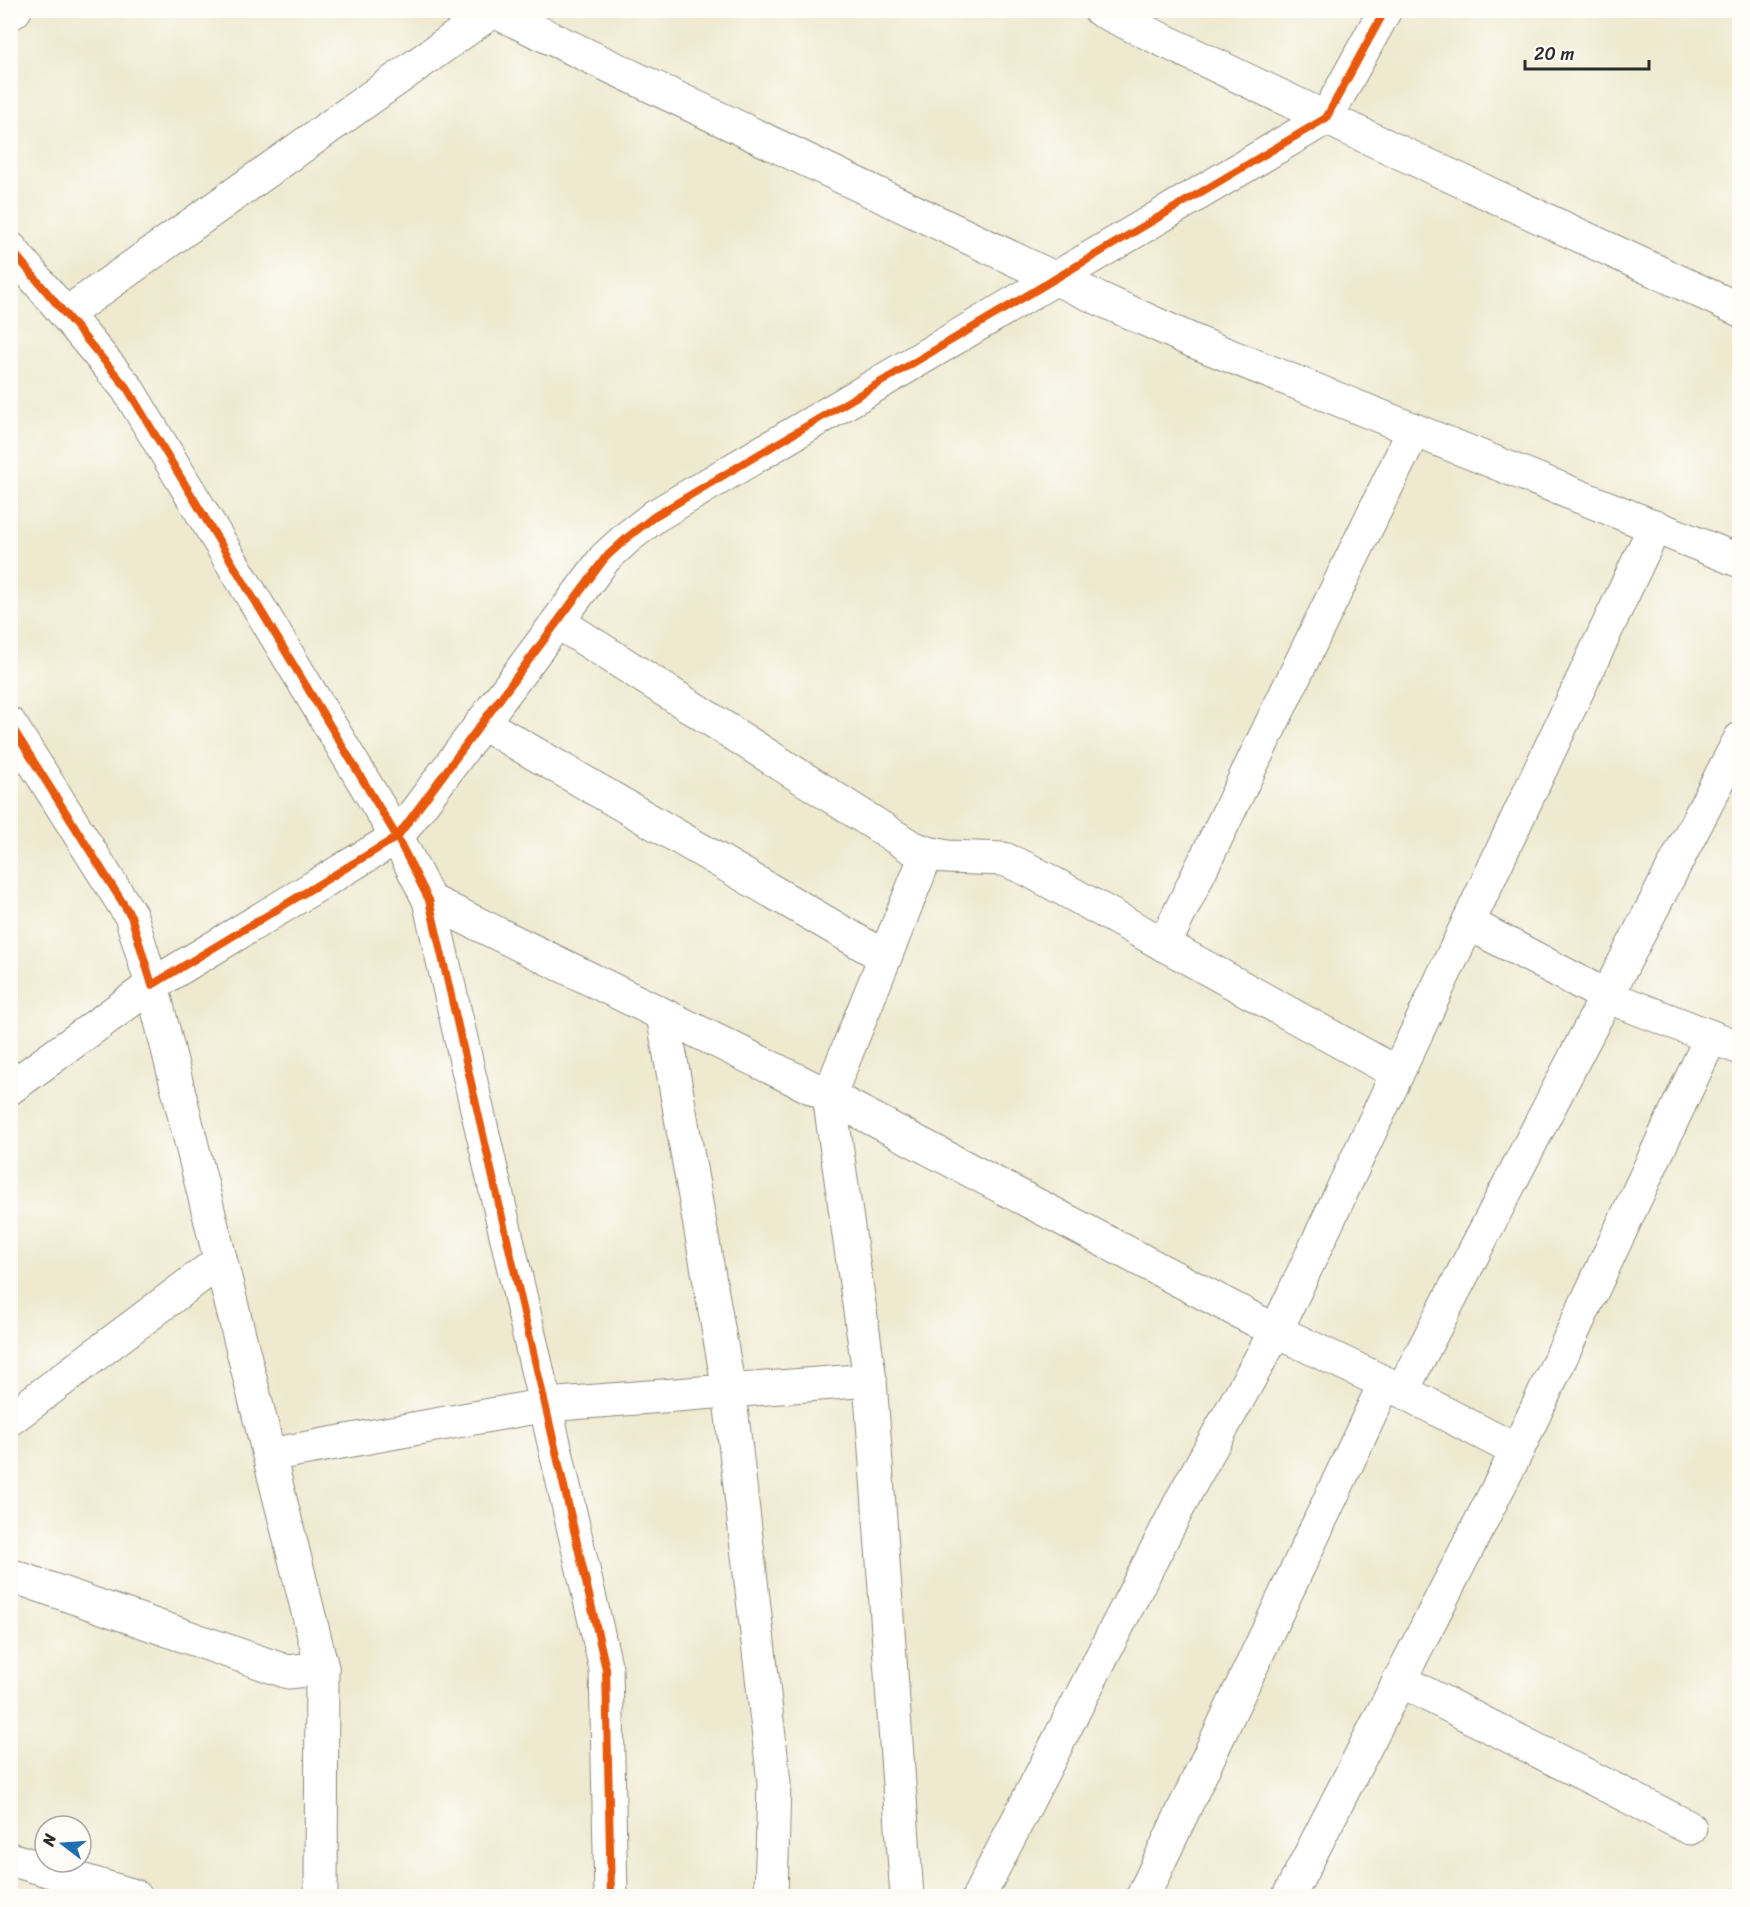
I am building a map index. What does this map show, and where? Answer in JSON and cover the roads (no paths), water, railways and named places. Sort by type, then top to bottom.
[{"type":"street","points":[[10,14],[15,10]]},
{"type":"street","points":[[1100,10],[1326,118],[1739,308]]},
{"type":"street","points":[[10,1088],[152,985],[397,837],[605,558],[628,537],[655,516],[1326,118],[1385,10]]},
{"type":"street","points":[[66,314],[494,11],[1054,278],[1193,341],[1740,561]]},
{"type":"street","points":[[10,248],[127,388],[397,837],[429,900],[606,1669],[611,1896]]},
{"type":"street","points":[[1164,945],[1414,430]]},
{"type":"street","points":[[979,1896],[1186,1492],[1276,1331],[1655,526]]},
{"type":"street","points":[[558,621],[911,847],[947,857],[1004,859],[1027,869],[1397,1073]]},
{"type":"street","points":[[482,723],[885,957]]},
{"type":"street","points":[[10,724],[132,916],[152,985],[321,1668],[321,1896]]},
{"type":"street","points":[[1143,1896],[1394,1387],[1606,996],[1732,773],[1740,739]]},
{"type":"street","points":[[907,1896],[870,1380],[829,1096],[927,853]]},
{"type":"street","points":[[429,900],[829,1096],[1276,1331],[1394,1387],[1517,1451]]},
{"type":"street","points":[[1289,1896],[1725,1043],[1606,996],[1468,923]]},
{"type":"street","points":[[663,1015],[729,1390],[774,1783],[771,1896]]},
{"type":"street","points":[[10,1419],[220,1261]]},
{"type":"street","points":[[269,1455],[546,1405],[870,1380]]},
{"type":"street","points":[[10,1575],[288,1672],[321,1668]]},
{"type":"street","points":[[1399,1680],[1690,1828]]},
{"type":"street","points":[[10,1859],[135,1896]]}]
